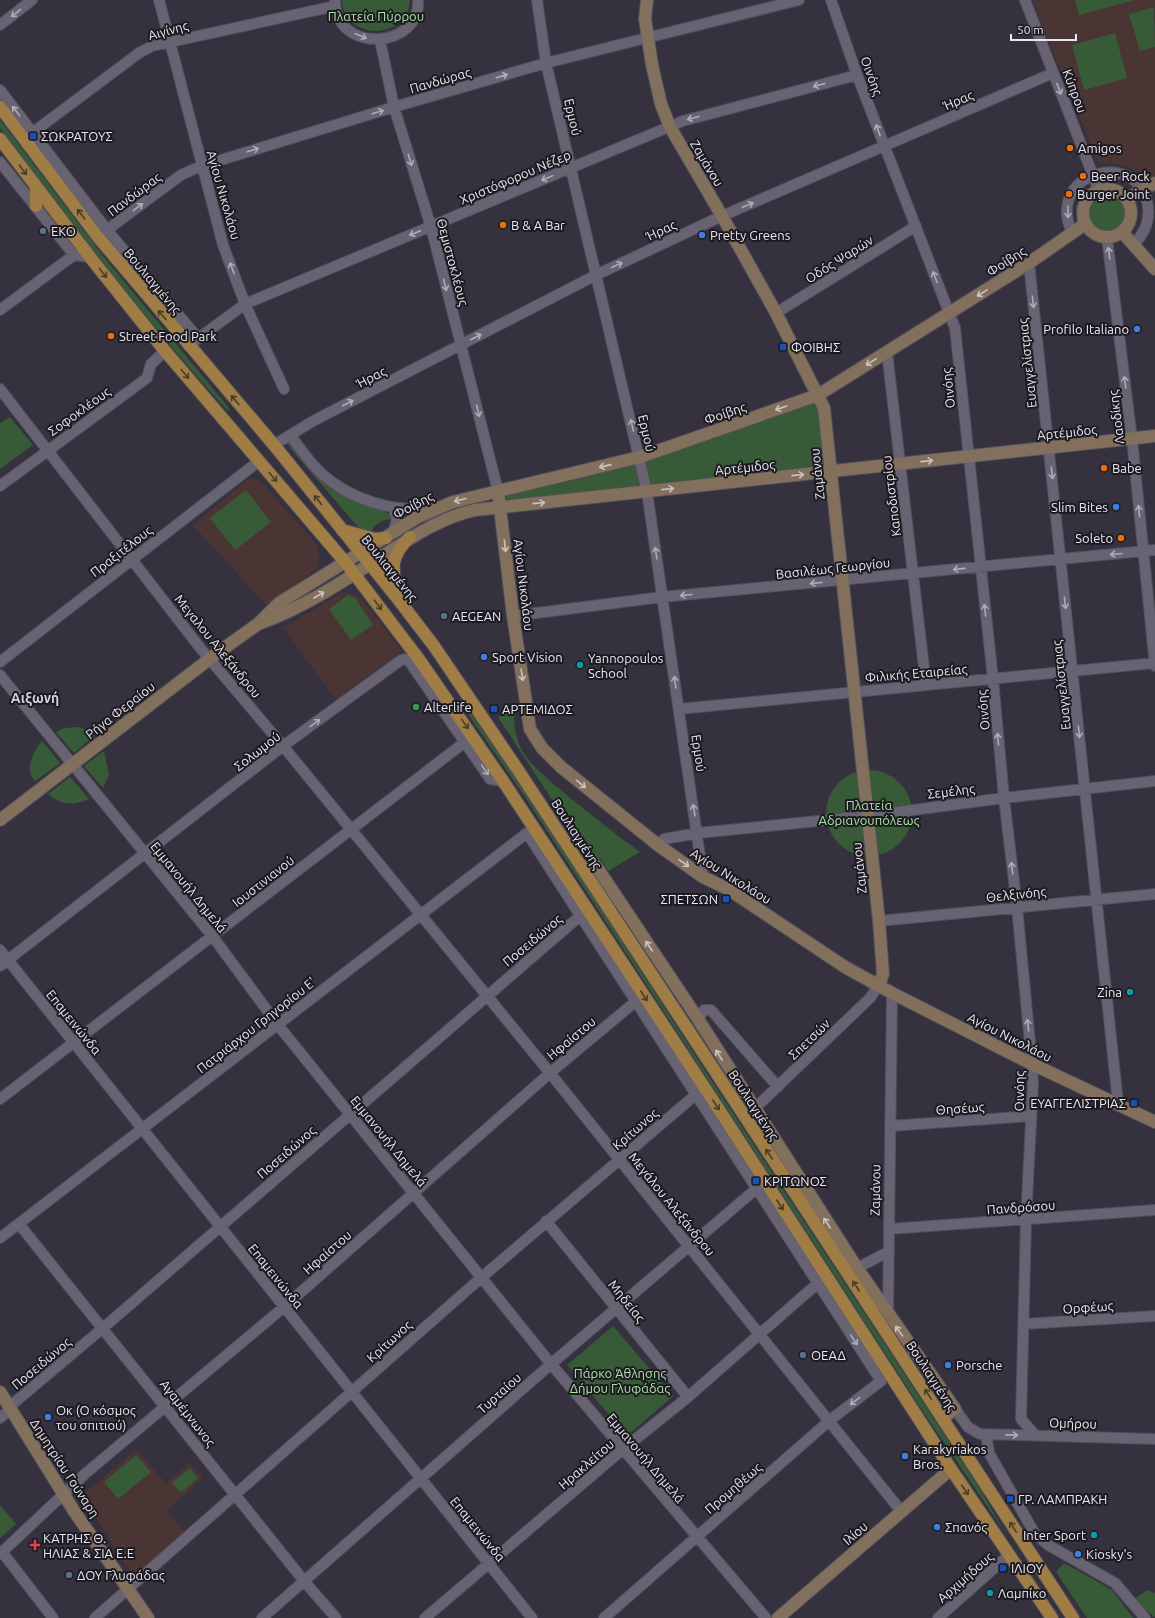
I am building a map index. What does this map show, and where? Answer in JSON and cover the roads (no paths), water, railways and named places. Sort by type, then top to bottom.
[{"type":"main road","name":"Βουλιαγμένης","points":[[0,107],[98,237],[188,346],[274,445],[434,646],[514,763],[581,867],[730,1082],[943,1418],[1073,1618]]},
{"type":"main road","points":[[0,139],[90,257],[165,351],[346,563],[418,658],[503,781],[593,927],[700,1091],[951,1469],[1052,1618]]},
{"type":"main road","points":[[36,186],[36,206]]},
{"type":"main road","points":[[342,530],[375,539],[389,535]]},
{"type":"main road","points":[[398,599],[392,565],[400,546],[410,537]]},
{"type":"main road","points":[[418,658],[424,682]]},
{"type":"street","points":[[0,25],[32,0]]},
{"type":"street","name":"Αγίου Νικολάου","points":[[158,0],[223,246],[245,304],[284,389]]},
{"type":"street","points":[[335,3],[341,20],[351,32],[365,39],[380,40],[394,37],[406,29],[414,17],[418,0]]},
{"type":"street","name":"Ερμού","points":[[537,0],[546,63],[640,457],[647,492],[678,709],[698,833],[703,877]]},
{"type":"street","name":"Ζαμάνου","points":[[647,0],[645,19],[652,65],[661,104],[670,127],[776,313],[824,408],[879,921],[883,974],[878,985]]},
{"type":"street","name":"Πανδώρας","points":[[107,230],[181,175],[201,166],[394,107],[546,63],[799,0]]},
{"type":"street","name":"Οινόης","points":[[831,0],[857,75],[955,328],[993,679],[1004,798],[1017,907],[1032,1064],[1021,1419],[1035,1435]]},
{"type":"street","name":"Κύπρου","points":[[1025,0],[1099,191]]},
{"type":"street","name":"Αιγίνης","points":[[32,133],[139,53],[168,42],[335,3]]},
{"type":"street","name":"Θεμιστοκλέους","points":[[380,40],[394,107],[431,227],[498,491]]},
{"type":"street","name":"Ήρας","points":[[274,445],[314,421],[596,275],[722,216],[1053,73]]},
{"type":"street","name":"Χριστόφορου Νέζερ","points":[[188,346],[245,304],[683,121],[857,75]]},
{"type":"street","points":[[0,90],[107,230],[198,338]]},
{"type":"street","points":[[0,162],[74,255]]},
{"type":"street","points":[[1072,233],[1067,216],[1069,199],[1078,185],[1092,175],[1106,172],[1120,173],[1132,180],[1142,190],[1148,204],[1148,219],[1143,233],[1132,245]]},
{"type":"street","points":[[1126,199],[1155,182]]},
{"type":"street","points":[[1114,190],[1126,199],[1131,213],[1130,220],[1122,232],[1108,238],[1094,234],[1085,224],[1083,214],[1085,204],[1092,195],[1099,191],[1114,190]]},
{"type":"street","name":"Φοίβης","points":[[346,563],[389,535],[436,508],[453,502],[640,457],[818,395],[1029,264],[1085,224]]},
{"type":"street","name":"Οδóς Ψαρών","points":[[776,313],[916,226]]},
{"type":"street","points":[[1122,232],[1155,269]]},
{"type":"street","name":"Λαοδίκης","points":[[1108,238],[1132,439],[1155,664]]},
{"type":"street","points":[[0,310],[74,255],[90,257]]},
{"type":"street","name":"Ευαγγελίστριας","points":[[1029,264],[1118,1103]]},
{"type":"street","name":"Σοφοκλέους","points":[[0,486],[147,378],[151,364],[165,351]]},
{"type":"street","name":"Καποδιστρίου","points":[[887,352],[926,685]]},
{"type":"street","name":"Μεγαλου Αλεξάνδρου","points":[[0,389],[209,659],[283,746],[420,916]]},
{"type":"street","points":[[290,435],[311,462],[330,480],[362,497],[393,507],[414,509],[436,508]]},
{"type":"street","name":"Αρτέμιδος","points":[[354,574],[410,537],[443,520],[459,514],[500,508],[1155,436]]},
{"type":"street","name":"Πραξιτέλους","points":[[0,662],[259,461]]},
{"type":"street","name":"Αγίου Νικολάου","points":[[498,491],[513,616],[530,729],[542,748],[561,767],[658,845],[703,877],[728,889],[845,967],[892,993],[1032,1064],[1118,1103],[1155,1122]]},
{"type":"street","points":[[389,535],[397,520],[393,507]]},
{"type":"street","name":"Βασιλέως Γεωργίου","points":[[513,616],[662,598],[1155,550]]},
{"type":"street","name":"Ρήγα Φεραίου","points":[[0,820],[209,659],[258,624],[279,603],[346,563]]},
{"type":"street","name":"Ρήγα Φεραίου","points":[[258,624],[286,614],[354,574]]},
{"type":"street","name":"Σολωμού","points":[[4,963],[283,746],[401,660],[405,659],[409,661],[490,779],[503,781]]},
{"type":"street","name":"Φιλικής Εταιρείας","points":[[678,709],[1155,664]]},
{"type":"street","name":"Εμμανουήλ Δημελά","points":[[0,675],[213,937],[278,1025],[482,1277],[550,1364],[696,1538],[766,1618]]},
{"type":"street","name":"Ιουστινιανού","points":[[0,1099],[213,937],[350,829],[466,742]]},
{"type":"street","name":"Σεμέλης","points":[[658,845],[664,839],[698,833],[868,816],[1004,798],[1155,782]]},
{"type":"street","name":"Πατριάρχου Γρηγορίου E'","points":[[0,1238],[527,833],[580,916]]},
{"type":"street","points":[[581,867],[596,866],[698,1019],[730,1082],[754,1109],[888,1315],[955,1408],[943,1418]]},
{"type":"street","name":"Θελξινόης","points":[[879,921],[1155,894]]},
{"type":"street","name":"Μεγάλου Αλεξάνδρου","points":[[420,916],[620,1159],[901,1512]]},
{"type":"street","points":[[580,916],[593,927],[636,1002],[662,1033]]},
{"type":"street","name":"Ποσειδώνος","points":[[0,1418],[580,916]]},
{"type":"street","name":"Επαμεινώνδα","points":[[0,950],[4,963],[74,1042],[532,1618]]},
{"type":"street","name":"Σπετσών","points":[[754,1109],[870,998],[878,985]]},
{"type":"street","name":"Ζαμάνου","points":[[888,1315],[892,993]]},
{"type":"street","name":"Ηφαίστου","points":[[1,1553],[63,1494],[284,1307],[550,1073],[636,1002]]},
{"type":"street","points":[[698,1019],[704,1010],[711,1010],[778,1087]]},
{"type":"street","points":[[700,1091],[756,1189],[818,1283]]},
{"type":"street","name":"Κρίτωνος","points":[[95,1618],[546,1221],[700,1091]]},
{"type":"street","name":"Θησέως","points":[[890,1126],[1031,1116]]},
{"type":"street","name":"Τυρταίου","points":[[262,1618],[550,1364],[756,1189]]},
{"type":"street","name":"Πανδρόσου","points":[[889,1229],[1155,1210]]},
{"type":"street","name":"Μηδείας","points":[[546,1221],[688,1397]]},
{"type":"street","name":"Αγαμέμνωνος","points":[[19,1224],[167,1407],[304,1581],[336,1618]]},
{"type":"street","points":[[857,1268],[888,1252]]},
{"type":"street","name":"Ηρακλείτου","points":[[425,1618],[622,1450],[688,1397],[818,1283]]},
{"type":"street","name":"Προμηθέως","points":[[604,1618],[829,1421],[881,1381],[818,1283]]},
{"type":"street","name":"Ορφέως","points":[[1023,1324],[1155,1316]]},
{"type":"street","name":"Δημητρίου Γούναρη","points":[[0,1392],[63,1494],[96,1540],[148,1618]]},
{"type":"street","name":"Ομήρου","points":[[955,1408],[974,1431],[989,1434],[1155,1438]]},
{"type":"street","points":[[989,1434],[987,1440],[989,1453],[1035,1534],[1048,1546],[1115,1583],[1145,1618]]},
{"type":"street","name":"Ιλίου","points":[[778,1618],[951,1469]]},
{"type":"street","points":[[1023,1543],[1035,1534]]},
{"type":"street","points":[[1,1553],[52,1618]]},
{"type":"street","name":"Αρχιμήδους","points":[[938,1618],[1009,1555]]},
{"type":"place","name":"ΣΩΚΡΑΤΟΥΣ","points":[[33,136]]},
{"type":"place","name":"Amigos","points":[[1070,148]]},
{"type":"place","name":"Beer Rock","points":[[1083,176]]},
{"type":"place","name":"Burger Joint","points":[[1069,194]]},
{"type":"place","name":"B & A Bar","points":[[503,225]]},
{"type":"place","name":"EKO","points":[[43,231]]},
{"type":"place","name":"Pretty Greens","points":[[702,235]]},
{"type":"place","name":"Profilo Italiano","points":[[1137,329]]},
{"type":"place","name":"Street Food Park","points":[[111,336]]},
{"type":"place","name":"ΦΟΙΒΗΣ","points":[[783,347]]},
{"type":"place","name":"Babe","points":[[1104,468]]},
{"type":"place","name":"Slim Bites","points":[[1116,507]]},
{"type":"place","name":"Soleto","points":[[1121,538]]},
{"type":"place","name":"AEGEAN","points":[[444,616]]},
{"type":"place","name":"Sport Vision","points":[[484,657]]},
{"type":"place","name":"Yannopoulos School","points":[[580,665]]},
{"type":"place","name":"Alterlife","points":[[416,707]]},
{"type":"place","name":"ΑΡΤΕΜΙΔΟΣ","points":[[494,709]]},
{"type":"place","name":"ΣΠΕΤΣΩΝ","points":[[726,899]]},
{"type":"place","name":"Zina","points":[[1130,992]]},
{"type":"place","name":"ΕΥΑΓΓΕΛΙΣΤΡΙΑΣ","points":[[1134,1103]]},
{"type":"place","name":"ΚΡΙΤΩΝΟΣ","points":[[756,1181]]},
{"type":"place","name":"ΟΕΑΔ","points":[[803,1355]]},
{"type":"place","name":"Porsche","points":[[948,1365]]},
{"type":"place","name":"Οκ (Ο κόσμος του σπιτιού)","points":[[48,1417]]},
{"type":"place","name":"Karakyriakos Bros.","points":[[905,1456]]},
{"type":"place","name":"ΓΡ. ΛΑΜΠΡΑΚΗ","points":[[1010,1499]]},
{"type":"place","name":"Σπανός","points":[[937,1527]]},
{"type":"place","name":"Inter Sport","points":[[1094,1535]]},
{"type":"place","name":"ΚΑΤΡΗΣ Θ. ΗΛΙΑΣ & ΣΙΑ Ε.Ε","points":[[35,1545]]},
{"type":"place","name":"Kiosky's","points":[[1078,1554]]},
{"type":"place","name":"ΙΛΙΟΥ","points":[[1003,1568]]},
{"type":"place","name":"ΔΟΥ Γλυφάδας","points":[[69,1575]]},
{"type":"place","name":"Λαμπίκο","points":[[990,1593]]},
{"type":"district","name":"Αιξωνή","points":[[35,698]]},
{"type":"park label","name":"Πλατεία Πύρρου","points":[[376,16]]},
{"type":"park label","name":"Πλατεία Αδριανουπόλεως","points":[[869,812]]},
{"type":"park label","name":"Πάρκο Άθλησης Δήμου Γλυφάδας","points":[[620,1380]]}]
